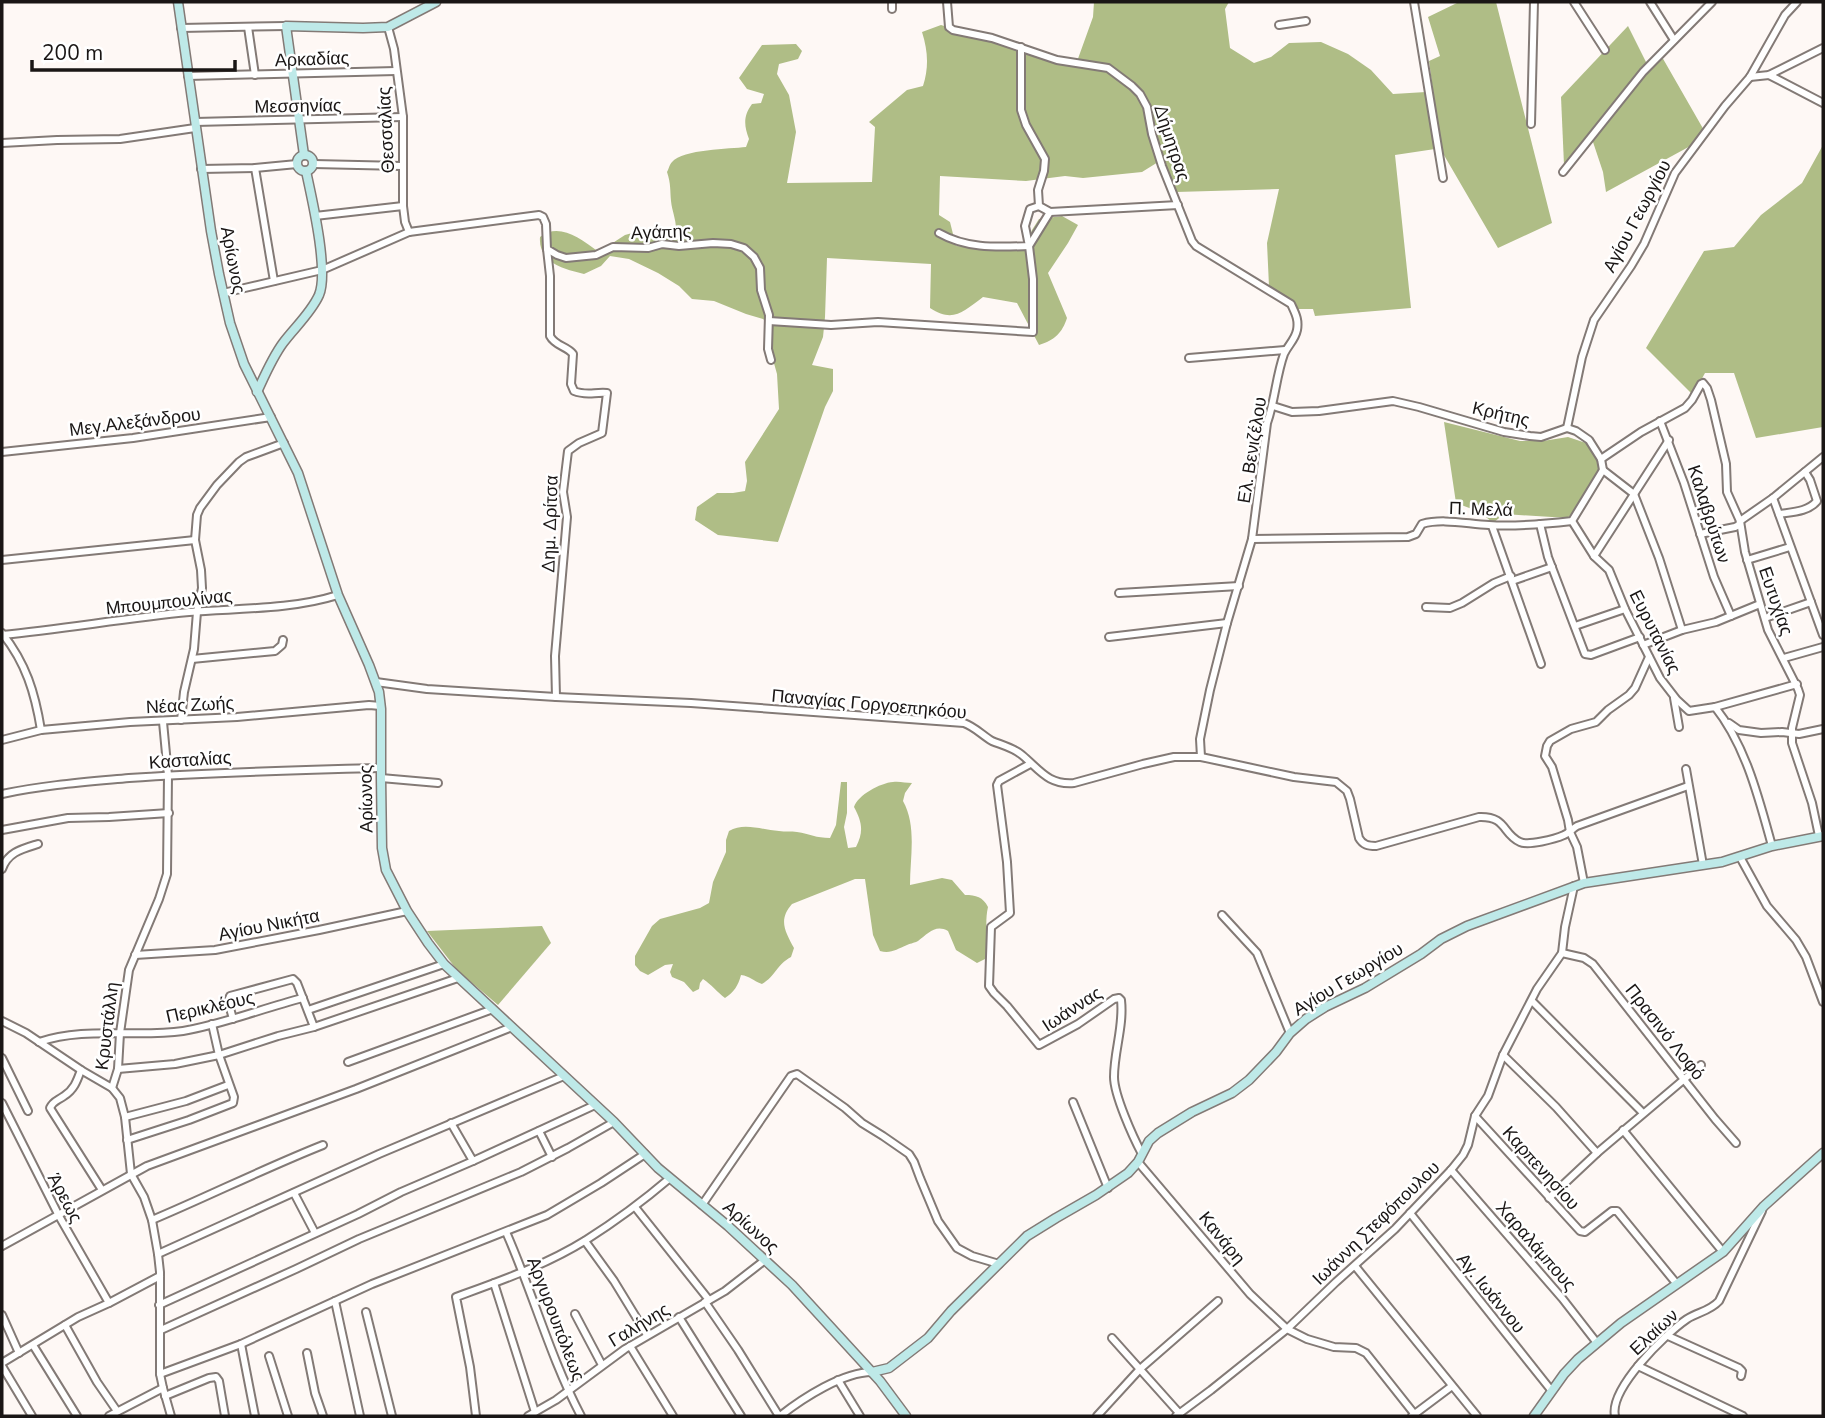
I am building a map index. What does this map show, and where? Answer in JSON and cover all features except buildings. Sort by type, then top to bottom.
[{"type":"street","name":"Αρίωνος","points":[[178,2],[212,240],[237,344],[302,484],[338,595],[376,682],[381,706],[384,862],[389,879],[407,911],[444,964],[614,1122],[670,1178],[792,1285],[888,1390],[906,1416]]},
{"type":"street","points":[[181,28],[388,27],[436,2]]},
{"type":"street","name":"Δήμητρας","points":[[947,2],[951,30],[992,38],[1057,60],[1108,68],[1132,86],[1147,107],[1162,166],[1178,205]]},
{"type":"street","points":[[1414,2],[1443,178]]},
{"type":"street","points":[[1531,124],[1534,2]]},
{"type":"street","points":[[1574,2],[1605,50]]},
{"type":"street","points":[[1650,2],[1674,40]]},
{"type":"street","points":[[1563,172],[1603,120],[1674,40],[1712,2]]},
{"type":"street","name":"Αγίου Γεωργίου","points":[[1567,428],[1582,357],[1594,320],[1644,244],[1675,173],[1750,77],[1785,15],[1797,2]]},
{"type":"street","points":[[1279,25],[1306,21]]},
{"type":"street","points":[[286,26],[304,155]]},
{"type":"street","points":[[248,27],[255,75]]},
{"type":"street","name":"Θεσσαλίας","points":[[388,27],[394,49],[403,117],[404,206],[409,232]]},
{"type":"street","points":[[1021,47],[1021,110],[1026,125],[1045,159],[1038,190],[1039,206]]},
{"type":"street","points":[[1750,77],[1769,75],[1823,48]]},
{"type":"street","name":"Αρκαδίας","points":[[188,76],[396,71]]},
{"type":"street","points":[[1769,75],[1823,103]]},
{"type":"street","name":"Μεσσηνίας","points":[[2,143],[120,139],[195,125],[403,117]]},
{"type":"street","points":[[304,155],[311,157],[314,163],[310,170],[306,171],[299,169],[297,164],[298,159],[304,155]]},
{"type":"street","points":[[314,163],[402,166]]},
{"type":"street","points":[[201,169],[297,164]]},
{"type":"street","points":[[255,168],[274,281]]},
{"type":"street","points":[[257,391],[281,345],[315,303],[321,287],[322,270],[306,171]]},
{"type":"street","points":[[769,321],[831,325],[878,322],[1032,332],[1033,279],[1025,226],[1030,209],[1039,206],[1050,212],[1178,205]]},
{"type":"street","name":"Ελ. Βενιζέλου","points":[[1178,205],[1189,236],[1196,246],[1291,304],[1298,318],[1294,340],[1285,350],[1267,424],[1252,538],[1227,623],[1200,739],[1201,757]]},
{"type":"street","points":[[315,216],[404,206]]},
{"type":"street","points":[[1029,246],[1050,212]]},
{"type":"street","points":[[223,293],[322,270],[409,232],[539,215],[546,221],[547,249]]},
{"type":"street","points":[[939,233],[953,241],[978,245],[1029,246]]},
{"type":"street","name":"Αγάπης","points":[[547,249],[566,258],[596,255],[613,247],[648,248],[662,244],[679,246],[713,243],[744,248],[754,257],[760,268],[761,290],[769,321],[768,349],[771,360]]},
{"type":"street","name":"Δημ. Δρίτσα","points":[[547,249],[550,336],[554,342],[573,354],[571,384],[574,391],[586,395],[607,393],[602,433],[568,451],[563,492],[567,517],[555,656],[556,697]]},
{"type":"street","points":[[1189,358],[1285,350]]},
{"type":"street","name":"Ευτυχίας","points":[[1660,421],[1685,408],[1704,383],[1711,400],[1726,464],[1726,488],[1740,521],[1741,538],[1760,604],[1770,636],[1784,658],[1800,695],[1792,743],[1821,836]]},
{"type":"street","name":"Κρήτης","points":[[1273,406],[1292,412],[1319,411],[1393,401],[1504,432],[1541,437],[1567,428]]},
{"type":"street","name":"Μεγ.Αλεξάνδρου","points":[[2,452],[133,439],[271,417]]},
{"type":"street","points":[[1601,459],[1660,421]]},
{"type":"street","name":"Καλαβρύτων","points":[[1660,421],[1669,440],[1714,577],[1731,615]]},
{"type":"street","points":[[1567,428],[1589,440],[1601,459],[1603,470],[1572,521]]},
{"type":"street","points":[[1594,556],[1669,440]]},
{"type":"street","points":[[181,720],[202,588],[195,540],[200,508],[239,462],[284,443]]},
{"type":"street","points":[[1700,534],[1739,525],[1740,521],[1823,457]]},
{"type":"street","points":[[1603,470],[1634,494],[1659,558],[1682,630]]},
{"type":"street","points":[[1779,514],[1807,509],[1814,505],[1817,500],[1805,472]]},
{"type":"street","points":[[1773,498],[1823,635]]},
{"type":"street","name":"Π. Μελά","points":[[1252,538],[1408,537],[1416,534],[1422,524],[1436,522],[1492,526],[1572,521]]},
{"type":"street","name":"Ευρυτανίας","points":[[1572,521],[1594,556],[1609,570],[1625,609],[1660,678],[1689,711],[1715,707]]},
{"type":"street","points":[[1541,524],[1548,557],[1584,652],[1589,655],[1640,637]]},
{"type":"street","points":[[1492,526],[1541,664]]},
{"type":"street","points":[[2,560],[195,540]]},
{"type":"street","points":[[1747,560],[1790,547]]},
{"type":"street","points":[[1426,607],[1450,608],[1494,583],[1552,566]]},
{"type":"street","points":[[1119,593],[1239,586]]},
{"type":"street","name":"Μπουμπουλίνας","points":[[2,634],[197,612],[281,606],[338,595]]},
{"type":"street","points":[[1765,618],[1811,602]]},
{"type":"street","points":[[1643,645],[1760,604]]},
{"type":"street","points":[[1575,626],[1625,609]]},
{"type":"street","points":[[1109,637],[1227,623]]},
{"type":"street","points":[[2,634],[19,656],[28,676],[35,695],[41,730]]},
{"type":"street","points":[[192,659],[275,651],[282,645],[283,639]]},
{"type":"street","points":[[1784,658],[1823,647]]},
{"type":"street","points":[[1584,883],[1577,847],[1570,832],[1552,767],[1545,756],[1547,746],[1552,739],[1571,729],[1596,722],[1629,695],[1649,657]]},
{"type":"street","name":"Παναγίας Γοργοεπηκόου","points":[[376,682],[427,689],[964,723],[974,726],[990,740],[1021,754],[1050,780],[1062,784],[1143,764],[1174,758],[1201,757],[1294,777],[1336,782],[1346,791],[1359,838],[1369,846],[1389,843],[1479,817],[1494,818],[1517,841],[1527,844],[1561,836],[1577,826],[1688,786]]},
{"type":"street","points":[[1772,846],[1745,763],[1727,722],[1715,707],[1797,684]]},
{"type":"street","points":[[1674,696],[1679,727]]},
{"type":"street","name":"Νέας Ζωής","points":[[2,740],[41,730],[130,722],[381,706]]},
{"type":"street","name":"Κρυστάλλη","points":[[163,722],[168,775],[167,874],[129,970],[118,1069],[112,1088],[120,1098],[125,1117],[131,1174],[152,1220],[160,1276],[160,1374],[171,1416]]},
{"type":"street","points":[[1727,722],[1739,730],[1749,732],[1782,732],[1792,735],[1823,729]]},
{"type":"street","name":"Ιωάννας","points":[[1030,764],[999,781],[997,785],[1007,862],[1010,913],[991,927],[989,986],[1039,1045],[1078,1024],[1114,999],[1121,1000],[1114,1087],[1140,1158]]},
{"type":"street","name":"Κασταλίας","points":[[2,794],[67,784],[168,775],[381,768]]},
{"type":"street","points":[[1686,769],[1703,865]]},
{"type":"street","points":[[381,778],[438,783]]},
{"type":"street","points":[[2,830],[68,818],[169,813]]},
{"type":"street","name":"Αγίου Γεωργίου","points":[[872,1372],[889,1368],[913,1351],[1027,1236],[1108,1188],[1128,1173],[1150,1141],[1172,1123],[1232,1093],[1249,1080],[1290,1033],[1315,1013],[1365,988],[1454,932],[1584,883],[1703,865],[1821,836]]},
{"type":"street","points":[[2,869],[4,862],[12,854],[38,844]]},
{"type":"street","points":[[1740,857],[1767,906],[1796,940],[1806,957],[1823,1002]]},
{"type":"street","name":"Ιωάννη Στεφόπουλου","points":[[1178,1415],[1287,1329],[1395,1229],[1451,1170],[1468,1145],[1475,1116],[1488,1096],[1503,1055],[1537,989],[1562,953],[1574,886]]},
{"type":"street","name":"Αγίου Νικήτα","points":[[135,955],[215,950],[407,911]]},
{"type":"street","points":[[1223,915],[1257,953],[1290,1033]]},
{"type":"street","name":"Πρασινό Λοφό","points":[[1562,953],[1584,958],[1593,964],[1736,1143]]},
{"type":"street","points":[[308,1010],[444,964]]},
{"type":"street","points":[[118,1069],[174,1064],[219,1055],[314,1027],[458,978]]},
{"type":"street","points":[[233,1019],[228,1001],[232,995],[293,979],[314,1027]]},
{"type":"street","name":"Περικλέους","points":[[39,1042],[53,1037],[183,1031],[303,998]]},
{"type":"street","points":[[1532,1001],[1643,1113]]},
{"type":"street","points":[[348,1062],[493,1009]]},
{"type":"street","points":[[2,1021],[112,1088]]},
{"type":"street","points":[[127,1140],[189,1121],[232,1104],[234,1099],[212,1024]]},
{"type":"street","points":[[2,1246],[147,1166],[356,1089],[512,1027]]},
{"type":"street","points":[[1503,1055],[1556,1107],[1597,1153]]},
{"type":"street","points":[[2,1058],[28,1111]]},
{"type":"street","points":[[1549,1198],[1623,1130],[1701,1065]]},
{"type":"street","points":[[81,1070],[71,1091],[52,1103],[50,1108],[102,1190]]},
{"type":"street","points":[[702,1205],[791,1076],[797,1074],[909,1154],[915,1162],[938,1221],[957,1248],[972,1256],[999,1264]]},
{"type":"street","points":[[158,1254],[379,1154],[564,1076]]},
{"type":"street","points":[[125,1117],[186,1101],[228,1085]]},
{"type":"street","points":[[1073,1102],[1108,1188]]},
{"type":"street","name":"Άρεως","points":[[2,1103],[59,1216],[109,1303]]},
{"type":"street","points":[[159,1305],[595,1105]]},
{"type":"street","name":"Καρπενησίου","points":[[1475,1116],[1581,1232],[1587,1231],[1613,1210],[1617,1210],[1676,1283]]},
{"type":"street","points":[[161,1330],[359,1239],[521,1172],[614,1122]]},
{"type":"street","points":[[451,1123],[473,1161]]},
{"type":"street","points":[[1623,1130],[1723,1252]]},
{"type":"street","points":[[539,1131],[552,1157]]},
{"type":"street","points":[[152,1220],[323,1145]]},
{"type":"street","points":[[1534,1416],[1564,1374],[1597,1343],[1676,1283],[1723,1252],[1764,1206],[1823,1153]]},
{"type":"street","points":[[160,1374],[241,1344],[335,1301],[547,1215],[645,1154]]},
{"type":"street","name":"Κανάρη","points":[[1140,1158],[1250,1294],[1287,1329]]},
{"type":"street","name":"Χαραλάμπους","points":[[1451,1170],[1562,1298],[1597,1343]]},
{"type":"street","points":[[477,1416],[456,1297],[523,1271],[585,1241],[635,1207],[670,1178]]},
{"type":"street","points":[[293,1193],[315,1233]]},
{"type":"street","name":"Ελαίων","points":[[1615,1416],[1616,1399],[1638,1366],[1684,1321],[1712,1308],[1719,1301],[1764,1206]]},
{"type":"street","points":[[635,1207],[707,1301],[779,1416],[838,1380],[862,1372],[872,1372]]},
{"type":"street","name":"Αγ. Ιωάννου","points":[[1410,1213],[1551,1390]]},
{"type":"street","name":"Αργυρουπόλεως","points":[[506,1232],[568,1391],[581,1416]]},
{"type":"street","points":[[585,1241],[614,1281],[647,1335]]},
{"type":"street","name":"Γαλήνης","points":[[528,1416],[647,1335],[725,1291],[765,1260]]},
{"type":"street","points":[[1354,1266],[1477,1416]]},
{"type":"street","points":[[32,1416],[2,1364],[65,1325],[160,1276]]},
{"type":"street","points":[[494,1283],[535,1412]]},
{"type":"street","points":[[335,1301],[360,1416]]},
{"type":"street","points":[[1097,1416],[1140,1369],[1218,1301]]},
{"type":"street","points":[[366,1311],[392,1416]]},
{"type":"street","points":[[575,1314],[602,1365]]},
{"type":"street","points":[[2,1315],[19,1353]]},
{"type":"street","points":[[679,1317],[741,1416]]},
{"type":"street","points":[[65,1325],[114,1414],[164,1392],[216,1377],[225,1416]]},
{"type":"street","points":[[1287,1329],[1307,1339],[1334,1347],[1356,1348],[1366,1353],[1415,1416],[1452,1386]]},
{"type":"street","points":[[1668,1336],[1739,1368],[1742,1371],[1741,1376]]},
{"type":"street","points":[[1112,1338],[1178,1415]]},
{"type":"street","points":[[241,1344],[254,1416]]},
{"type":"street","points":[[33,1345],[78,1416]]},
{"type":"street","points":[[630,1346],[673,1416]]},
{"type":"street","points":[[307,1353],[323,1416]]},
{"type":"street","points":[[269,1356],[288,1416]]},
{"type":"street","points":[[1638,1366],[1743,1416]]},
{"type":"street","points":[[838,1380],[860,1416]]},
{"type":"green space","points":[[1094,2],[1229,2],[1225,9],[1230,48],[1254,63],[1271,57],[1289,43],[1321,42],[1348,54],[1371,70],[1393,94],[1426,92],[1435,149],[1395,155],[1411,308],[1315,316],[1313,309],[1297,309],[1287,297],[1269,286],[1267,243],[1279,189],[1176,192],[1163,159],[1142,172],[1083,178],[1065,176],[1026,181],[940,176],[939,215],[950,222],[956,246],[1024,250],[1039,219],[1062,216],[1078,225],[1048,273],[1067,318],[1063,328],[1054,338],[1039,345],[1017,303],[983,297],[958,314],[945,315],[938,312],[930,308],[931,264],[827,258],[823,337],[812,365],[833,369],[833,391],[778,542],[718,535],[695,520],[697,507],[717,493],[745,491],[745,462],[779,409],[777,374],[770,349],[771,326],[763,319],[714,301],[692,299],[679,286],[629,259],[610,256],[601,266],[584,274],[561,267],[543,253],[540,237],[561,231],[596,250],[625,235],[654,227],[666,232],[676,229],[667,172],[672,162],[686,154],[746,147],[749,139],[745,125],[747,113],[752,104],[761,103],[764,94],[747,89],[739,78],[762,45],[796,44],[802,51],[798,59],[779,64],[777,74],[789,95],[796,132],[787,183],[872,182],[875,127],[869,122],[907,90],[923,86],[927,59],[922,32],[941,25],[1075,67],[1093,17]]},
{"type":"green space","points":[[1459,2],[1496,2],[1552,223],[1498,248],[1441,150],[1429,61],[1440,56],[1428,17]]},
{"type":"green space","points":[[1628,26],[1647,64],[1564,165],[1561,97]]},
{"type":"green space","points":[[1662,57],[1705,132],[1694,144],[1606,192],[1603,172],[1591,136]]},
{"type":"green space","points":[[1823,145],[1823,427],[1756,438],[1734,373],[1705,373],[1693,395],[1646,348],[1704,251],[1734,247],[1761,215],[1802,183]]},
{"type":"green space","points":[[1444,422],[1520,441],[1568,437],[1586,443],[1599,458],[1599,470],[1585,496],[1568,518],[1504,514],[1493,523],[1480,512],[1456,503]]},
{"type":"green space","points":[[841,782],[847,782],[844,827],[848,848],[856,847],[860,836],[860,822],[854,807],[860,798],[870,790],[888,783],[912,783],[903,801],[911,831],[910,885],[942,878],[952,880],[965,895],[976,896],[984,901],[988,907],[985,959],[977,963],[956,950],[948,931],[943,929],[932,931],[918,941],[894,951],[880,951],[873,935],[865,879],[855,879],[792,904],[784,920],[794,948],[791,957],[762,984],[741,975],[735,988],[725,998],[703,979],[699,989],[693,992],[684,982],[672,977],[670,972],[673,964],[665,965],[648,975],[640,971],[635,965],[635,956],[652,926],[660,919],[709,903],[713,882],[726,852],[729,831],[747,827],[830,838],[836,825]]},
{"type":"green space","points":[[542,926],[551,943],[498,1005],[457,970],[427,931]]}]
